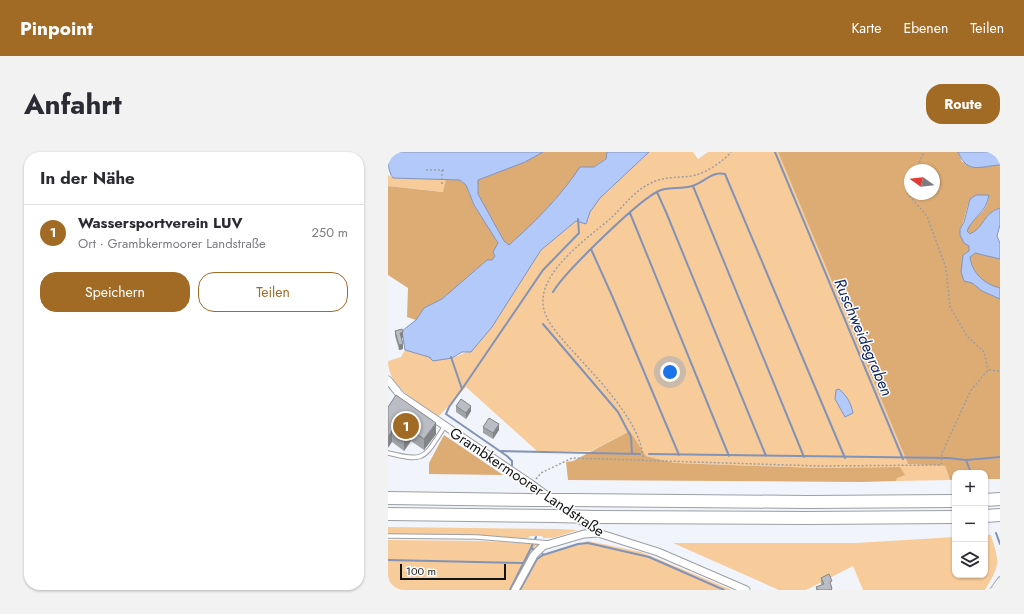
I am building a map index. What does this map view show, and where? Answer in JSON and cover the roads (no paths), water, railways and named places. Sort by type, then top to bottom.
[{"type":"highway","points":[[388,498],[800,502],[952,501]]},
{"type":"highway","points":[[988,500],[1000,499]]},
{"type":"highway","points":[[388,514],[893,519],[952,517]]},
{"type":"highway","points":[[988,516],[1000,515]]},
{"type":"street","name":"Grambkermoorer Landstraße","points":[[388,380],[401,396],[531,484],[598,533],[658,552],[746,590]]},
{"type":"street","points":[[515,590],[534,554],[549,543],[584,534],[598,533]]},
{"type":"lane","points":[[388,453],[412,459],[425,455],[445,426]]},
{"type":"lane","points":[[388,536],[476,537],[529,540],[549,543]]},
{"type":"lane","points":[[992,590],[1000,579]]},
{"type":"water","points":[[388,152],[543,152],[525,162],[478,180],[478,194],[504,241],[509,245],[547,208],[580,167],[594,167],[606,159],[607,152],[649,152],[600,198],[590,212],[586,224],[576,221],[541,250],[492,327],[471,352],[462,352],[452,358],[433,361],[429,357],[405,350],[402,331],[416,320],[424,308],[442,299],[487,260],[492,260],[495,256],[493,252],[498,243],[474,205],[466,185],[460,180],[393,178],[389,170]]},
{"type":"water","points":[[958,152],[1000,152],[1000,165],[975,168],[966,164]]},
{"type":"water","points":[[976,195],[989,195],[985,207],[967,231],[970,234],[979,228],[990,213],[1000,208],[1000,225],[997,236],[1000,243],[1000,259],[975,253],[970,257],[976,273],[984,281],[1000,288],[1000,299],[982,291],[972,283],[964,281],[961,272],[963,255],[969,251],[969,246],[964,243],[960,235],[960,229],[964,222],[970,199]]},
{"type":"water","points":[[839,389],[848,400],[853,413],[845,417],[835,399],[836,390]]},
{"type":"waterway","name":"Ruschweidegraben","points":[[775,152],[903,459]]},
{"type":"waterway","points":[[553,292],[560,282],[604,236],[637,206],[651,196],[661,190],[692,186],[716,174],[725,174],[845,458]]},
{"type":"waterway","points":[[693,186],[804,457]]},
{"type":"waterway","points":[[657,192],[766,456]]},
{"type":"waterway","points":[[630,213],[729,456]]},
{"type":"waterway","points":[[462,389],[543,270],[579,233],[578,219]]},
{"type":"waterway","points":[[591,249],[679,455]]},
{"type":"waterway","points":[[543,324],[618,412],[631,437],[632,454]]},
{"type":"waterway","points":[[451,357],[462,389],[449,407],[446,414],[507,456],[512,461],[512,467]]},
{"type":"waterway","points":[[501,451],[640,454]]},
{"type":"waterway","points":[[649,454],[948,458],[966,460],[970,470]]},
{"type":"waterway","points":[[966,460],[1000,457]]},
{"type":"waterway","name":"Ruschweidegraben","points":[[996,533],[1000,544]]},
{"type":"waterway","points":[[533,549],[531,548],[536,537]]},
{"type":"waterway","points":[[542,553],[543,555],[578,544],[588,543],[649,557],[724,590]]},
{"type":"waterway","points":[[510,590],[531,548]]},
{"type":"waterway","points":[[520,590],[537,559],[543,555]]},
{"type":"waterway","points":[[388,560],[523,563]]},
{"type":"place","name":"Wassersportverein LUV","points":[[406,426]]}]
